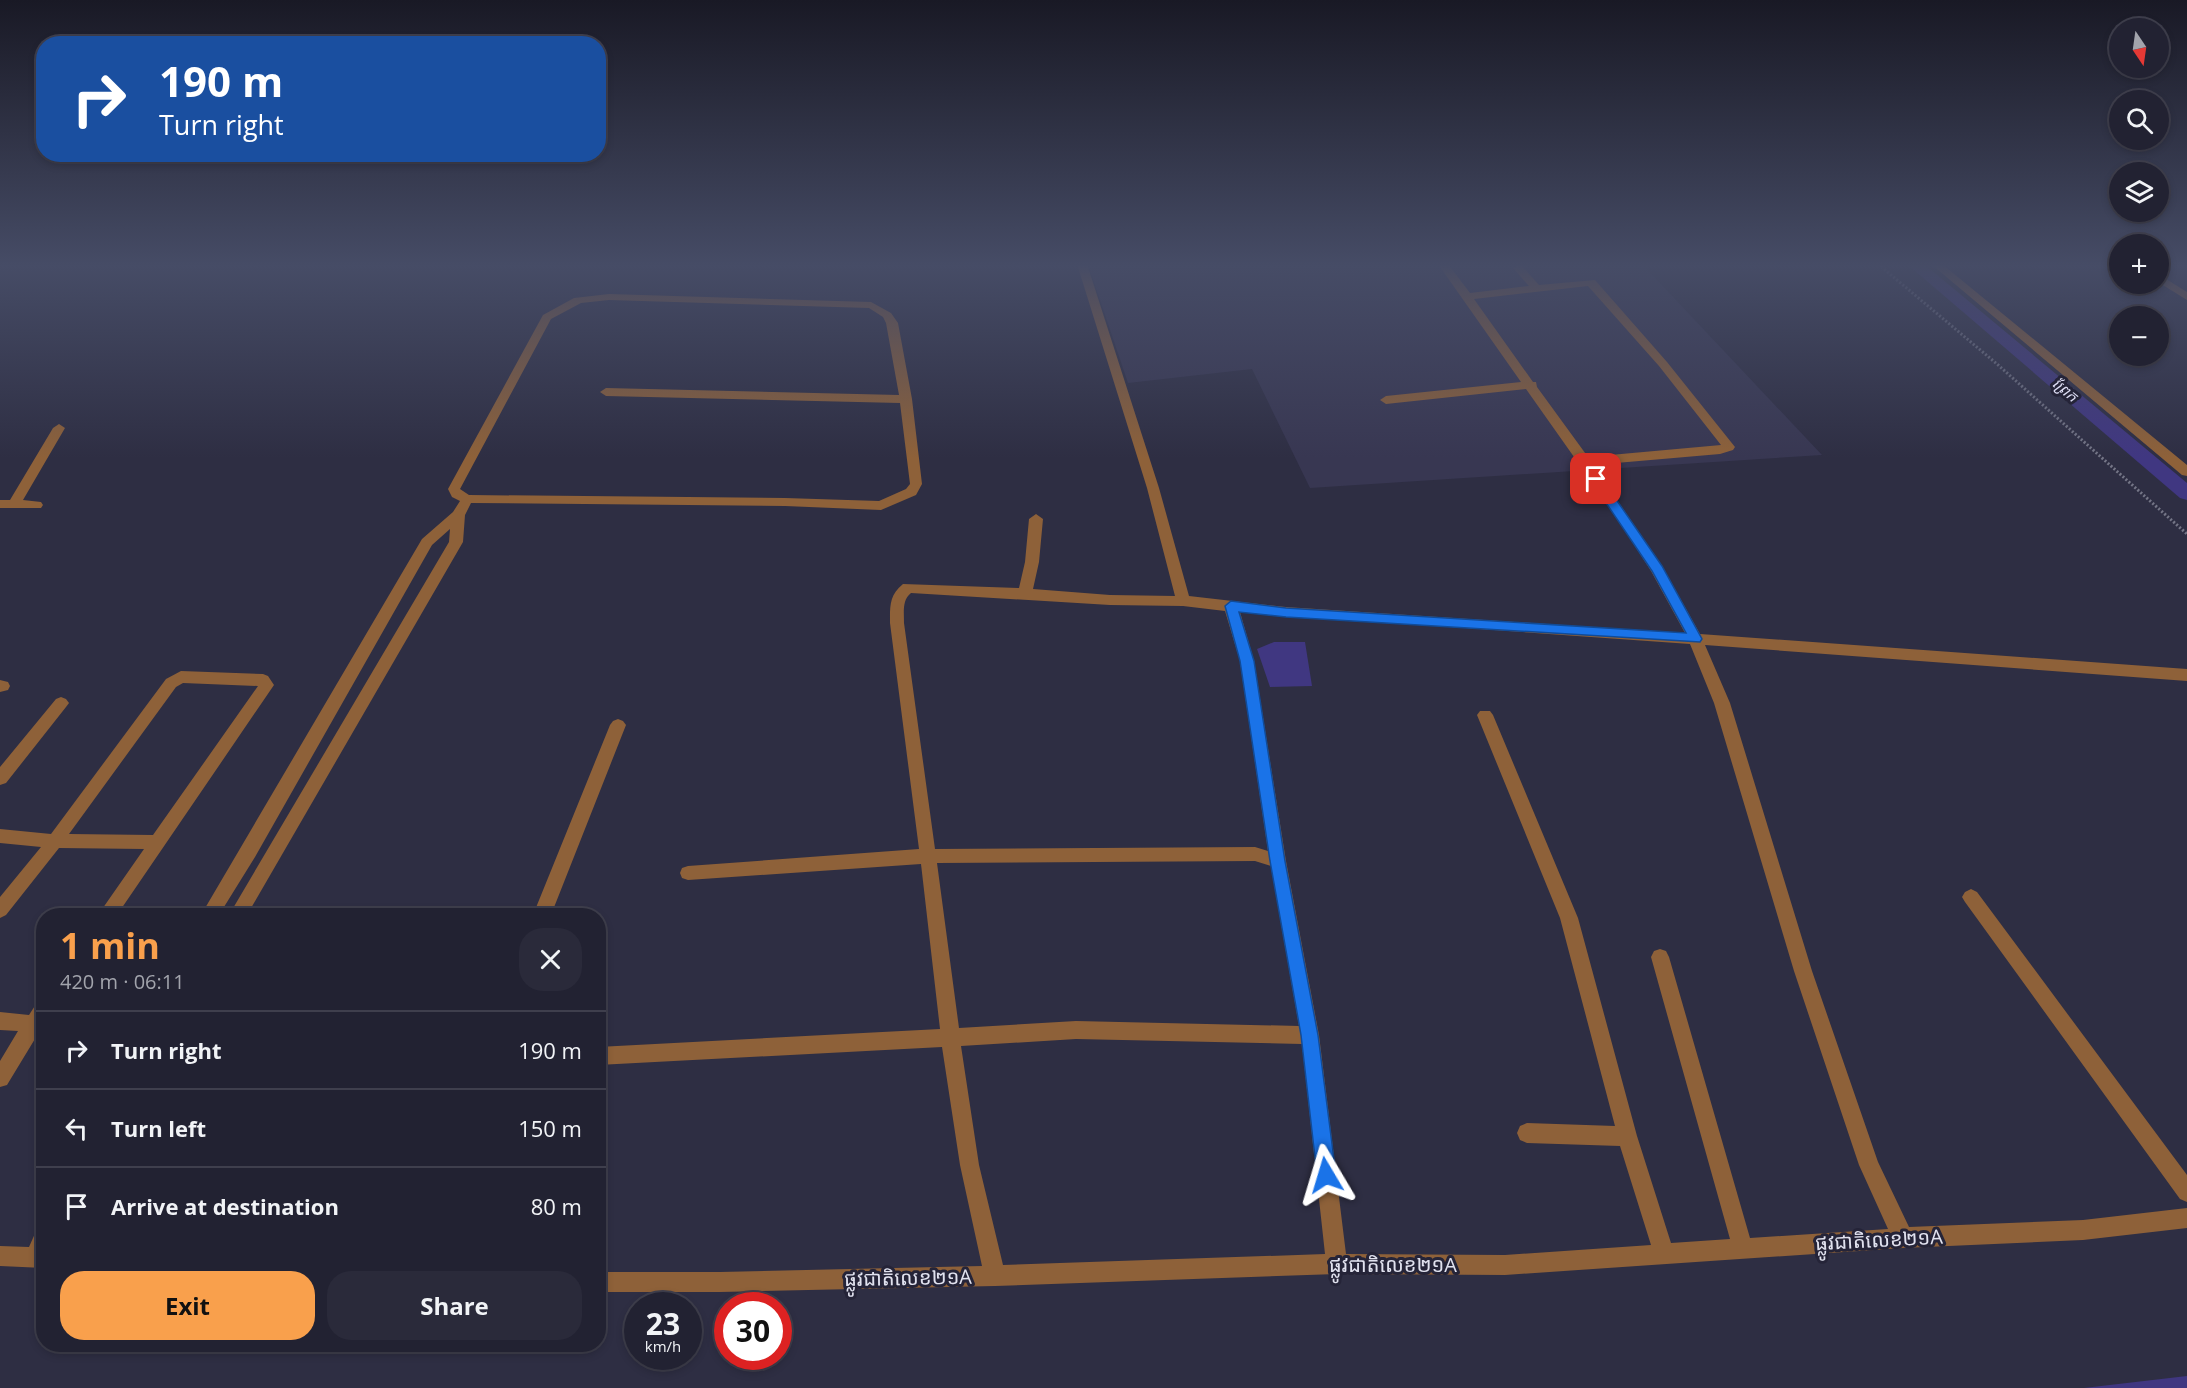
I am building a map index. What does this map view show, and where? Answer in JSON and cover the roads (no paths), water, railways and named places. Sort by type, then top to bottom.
[{"type":"street","points":[[541,329],[454,489],[468,499],[785,502],[881,506],[911,492],[916,484],[906,399],[893,329]]},
{"type":"street","points":[[1103,329],[1153,488],[1183,601]]},
{"type":"street","points":[[1490,329],[1620,512],[1657,569],[1695,639],[1722,703],[1803,971],[1839,1080],[1869,1165],[1902,1238]]},
{"type":"street","points":[[1583,462],[1720,450],[1729,447],[1633,329]]},
{"type":"street","points":[[2014,329],[2187,472]]},
{"type":"street","points":[[1386,400],[1532,385]]},
{"type":"street","points":[[606,392],[906,399]]},
{"type":"street","points":[[7,504],[59,428]]},
{"type":"street","points":[[214,908],[249,852],[427,542],[458,515],[468,499]]},
{"type":"street","points":[[7,504],[36,505]]},
{"type":"street","points":[[242,908],[456,542],[458,515]]},
{"type":"street","points":[[1025,594],[1032,562],[1036,519]]},
{"type":"street","points":[[995,1276],[980,1226],[950,1036],[919,778],[897,623],[900,594],[908,588],[1110,600],[1183,601],[1286,612],[2187,675]]},
{"type":"street","points":[[1231,606],[1247,661],[1278,861],[1310,1035],[1337,1264]]},
{"type":"street","points":[[0,910],[55,841],[171,683],[181,677],[263,680],[267,686],[112,908]]},
{"type":"street","points":[[0,778],[61,703]]},
{"type":"street","points":[[1485,715],[1569,918],[1627,1136],[1664,1254]]},
{"type":"street","points":[[545,908],[618,725]]},
{"type":"street","points":[[0,836],[55,841],[157,842]]},
{"type":"street","points":[[688,873],[927,856],[1255,854],[1278,861]]},
{"type":"street","points":[[1971,897],[2187,1192]]},
{"type":"street","points":[[1660,957],[1743,1249]]},
{"type":"street","points":[[0,1078],[36,1018]]},
{"type":"street","points":[[0,1021],[32,1024]]},
{"type":"street","points":[[606,1056],[1076,1030],[1310,1035]]},
{"type":"street","points":[[1527,1133],[1627,1136]]},
{"type":"street","name":"ផ្លូវជាតិលេខ២១A","points":[[606,1282],[995,1276],[1337,1264],[1505,1265],[1902,1238],[2083,1230],[2187,1218]]},
{"type":"street","points":[[0,1256],[36,1258]]},
{"type":"waterway","name":"ព្រែក","points":[[1992,329],[2187,493]]}]
